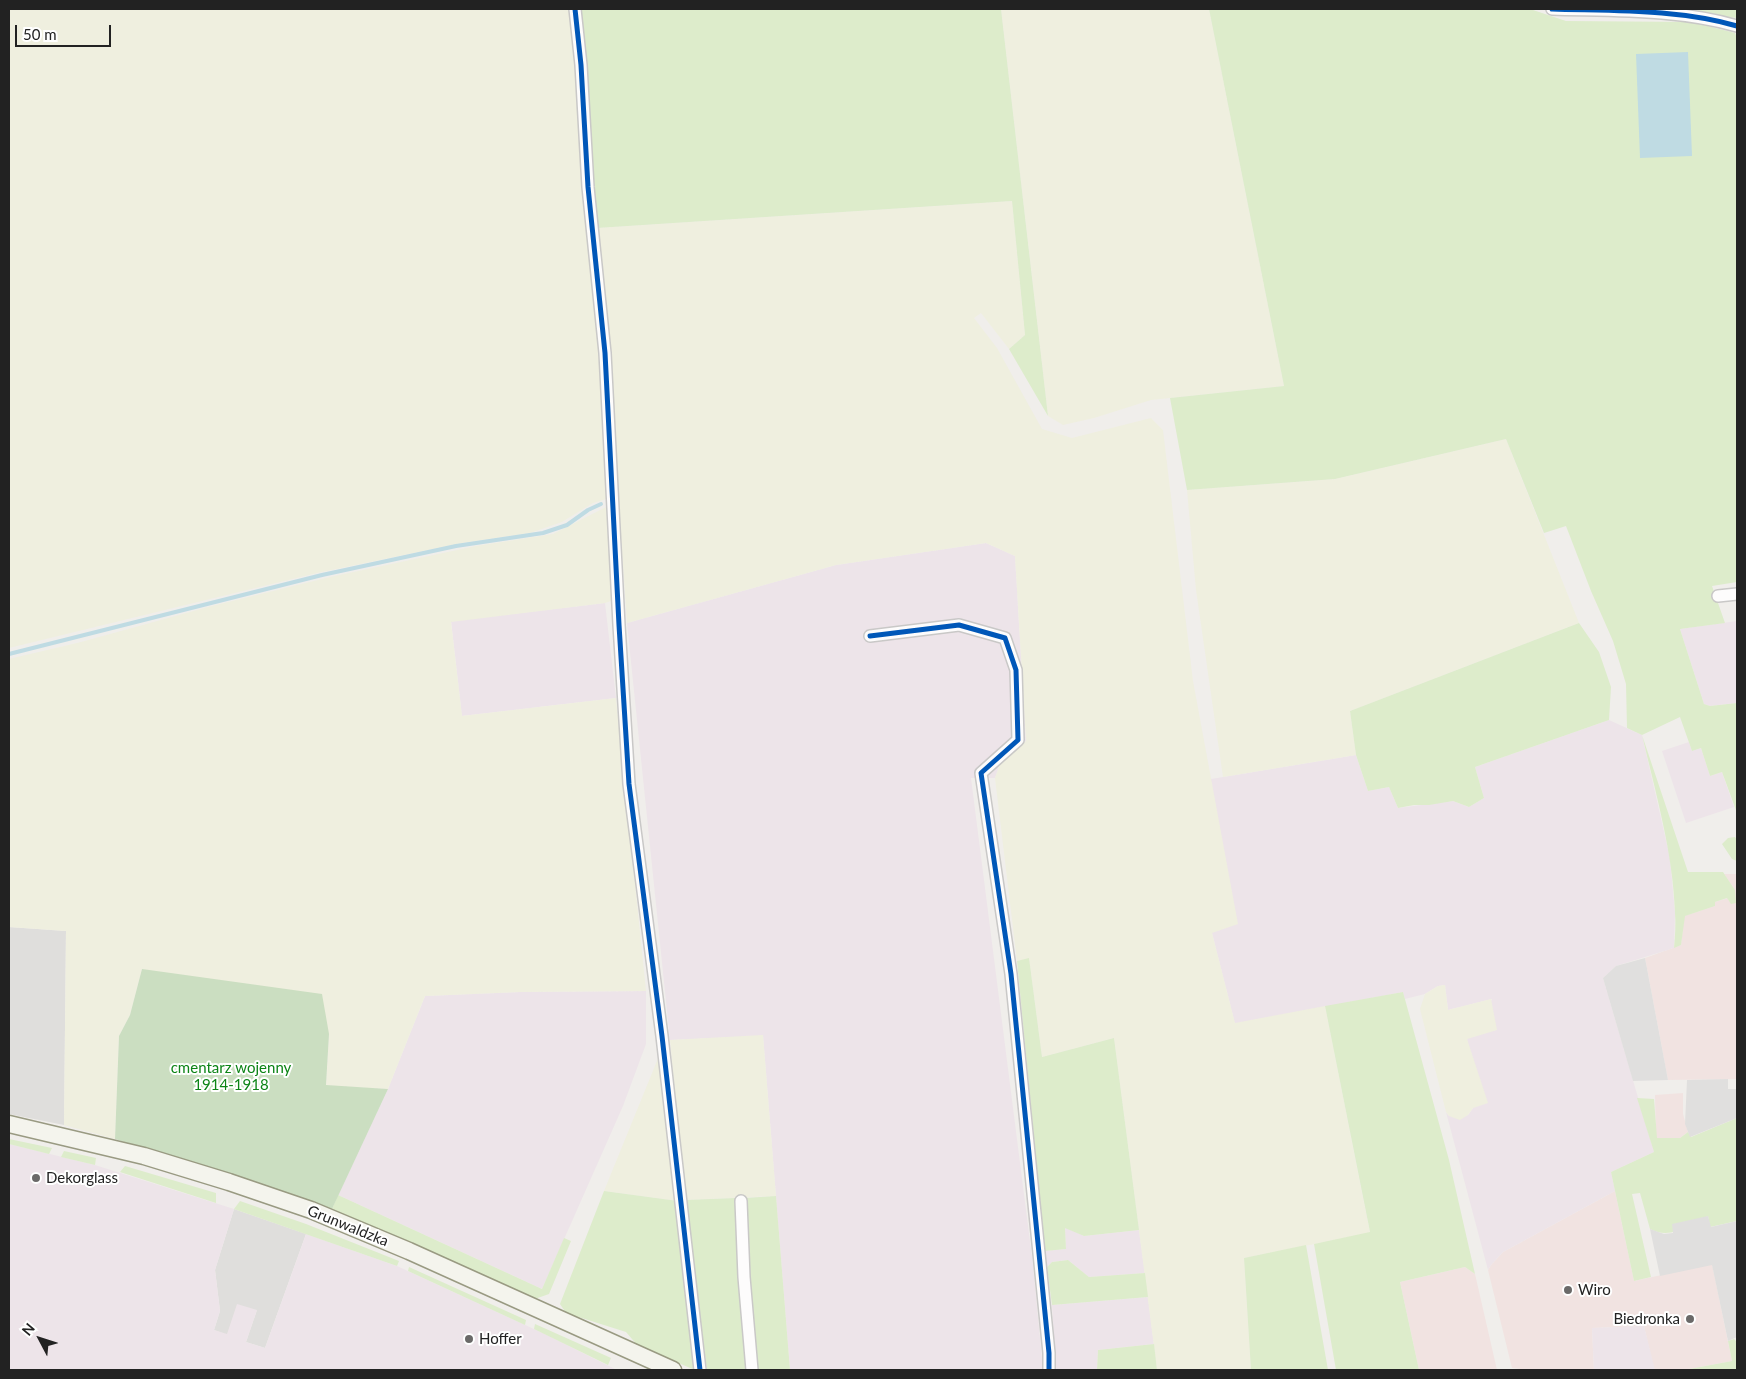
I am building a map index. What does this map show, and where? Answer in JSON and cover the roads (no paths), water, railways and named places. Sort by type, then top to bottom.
[{"type":"main road","name":"Grunwaldzka","points":[[9,1124],[144,1156],[311,1210],[409,1251],[673,1370]]},
{"type":"street","points":[[575,9],[581,66],[588,188],[605,353],[629,784],[662,1036],[700,1370]]},
{"type":"street","points":[[1552,9],[1611,10],[1710,19],[1737,26]]},
{"type":"street","points":[[1718,596],[1737,594]]},
{"type":"street","points":[[870,636],[958,625],[1005,638],[1016,670],[1018,740],[980,773],[1011,974],[1049,1353],[1049,1370]]},
{"type":"street","points":[[741,1201],[744,1277],[752,1370]]},
{"type":"water","points":[[1688,52],[1692,156],[1640,158],[1636,54]]},
{"type":"waterway","points":[[9,654],[322,575],[456,546],[543,533],[567,525],[588,510],[601,504]]},
{"type":"place","name":"Dekorglass","points":[[36,1178]]},
{"type":"place","name":"Wiro","points":[[1568,1290]]},
{"type":"place","name":"Biedronka","points":[[1690,1319]]},
{"type":"place","name":"Hoffer","points":[[469,1339]]},
{"type":"park label","name":"cmentarz wojenny 1914-1918","points":[[231,1076]]}]
